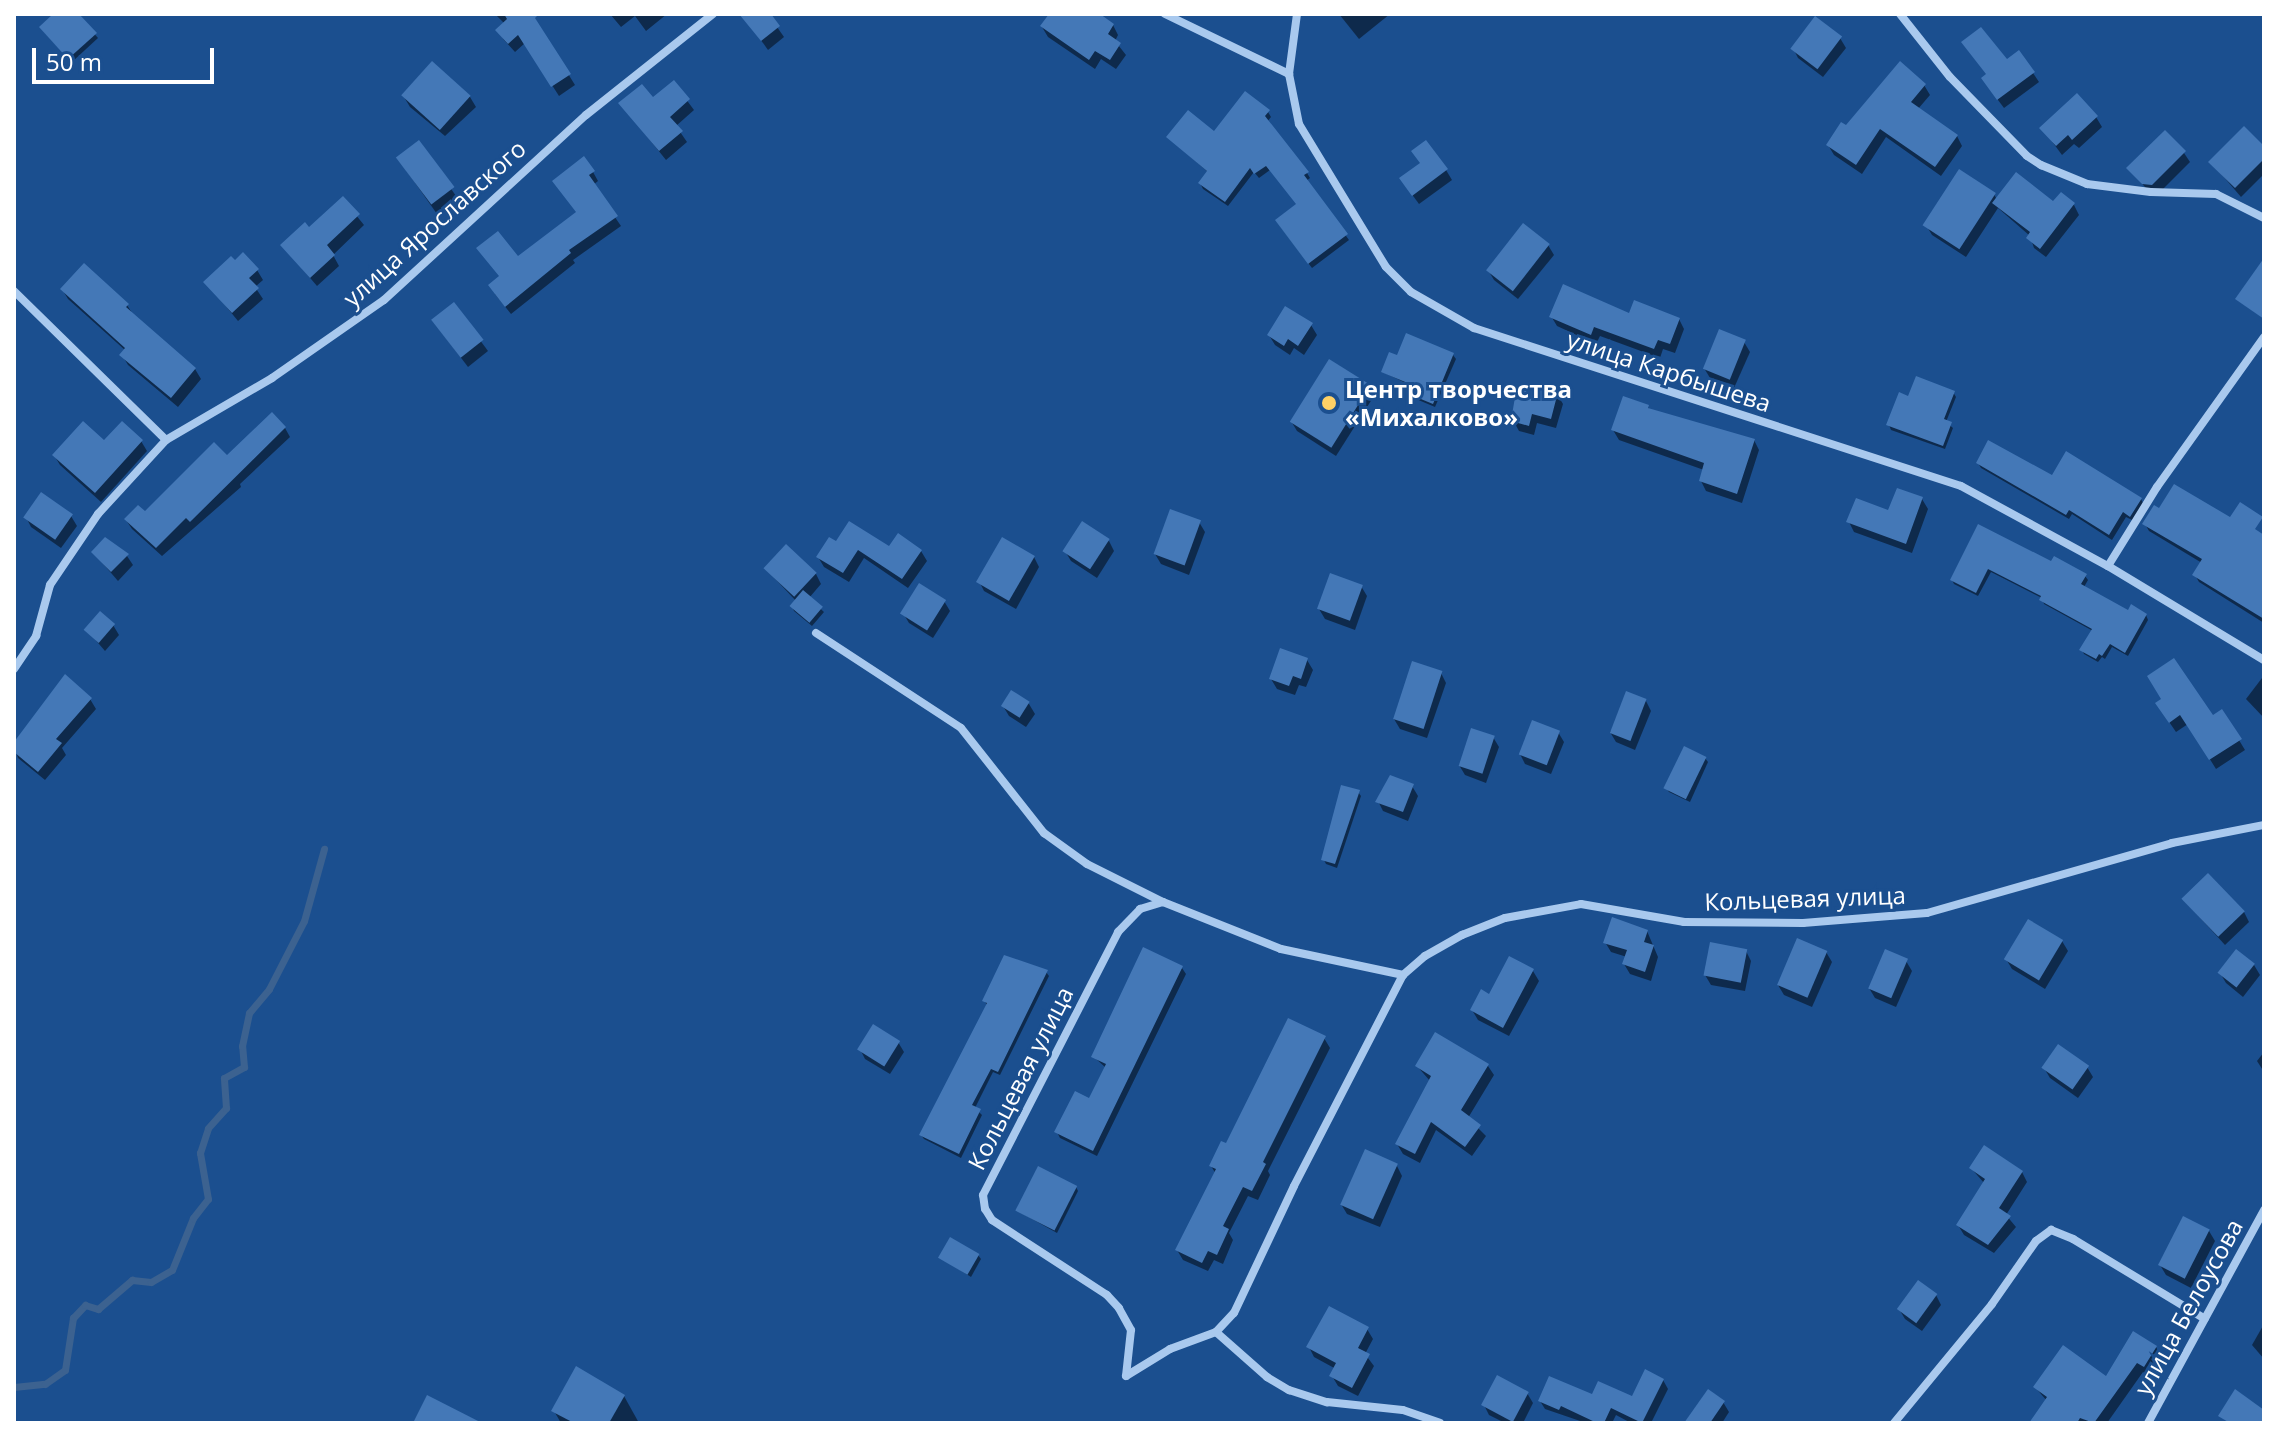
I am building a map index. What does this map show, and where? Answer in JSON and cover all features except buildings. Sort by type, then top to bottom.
[{"type":"street","name":"улица Ярославского","points":[[14,669],[36,636],[50,585],[98,514],[166,440],[272,378],[384,300],[586,115],[713,14]]},
{"type":"street","points":[[1165,14],[1289,74]]},
{"type":"street","name":"улица Карбышева","points":[[1297,14],[1289,74],[1299,124],[1377,254],[1397,280],[1431,304],[1474,328],[1509,341],[1961,486],[2108,566],[2264,660]]},
{"type":"street","points":[[1900,14],[1950,77],[2027,156],[2041,165],[2071,179],[2108,187],[2216,194],[2264,218]]},
{"type":"street","points":[[14,291],[166,440]]},
{"type":"street","points":[[2108,566],[2157,487],[2264,337]]},
{"type":"street","points":[[816,633],[961,728],[1044,833],[1062,849],[1163,902],[1281,949],[1403,975]]},
{"type":"street","name":"Кольцевая улица","points":[[1163,902],[1140,909],[1118,932],[983,1195],[992,1220],[1107,1295],[1119,1308],[1131,1330],[1126,1376],[1170,1349],[1216,1332],[1238,1307],[1294,1186],[1403,975],[1425,956],[1480,927],[1555,908],[1592,905],[1684,922],[1803,923],[1927,913],[2172,843],[2264,825]]},
{"type":"street","name":"улица Белоусова","points":[[2148,1423],[2264,1210]]},
{"type":"street","points":[[1894,1423],[1992,1304],[2040,1236],[2051,1230],[2065,1235],[2205,1319]]},
{"type":"street","points":[[1216,1332],[1259,1371],[1289,1390],[1327,1402],[1403,1410],[1440,1423]]},
{"type":"waterway","points":[[14,1387],[45,1384],[65,1370],[73,1318],[85,1305],[98,1309],[132,1280],[151,1282],[172,1270],[193,1218],[208,1199],[200,1153],[208,1128],[226,1108],[224,1078],[244,1067],[242,1046],[249,1013],[269,989],[304,921],[324,849]]},
{"type":"place","name":"Центр творчества «Михалково»","points":[[1329,403]]}]
